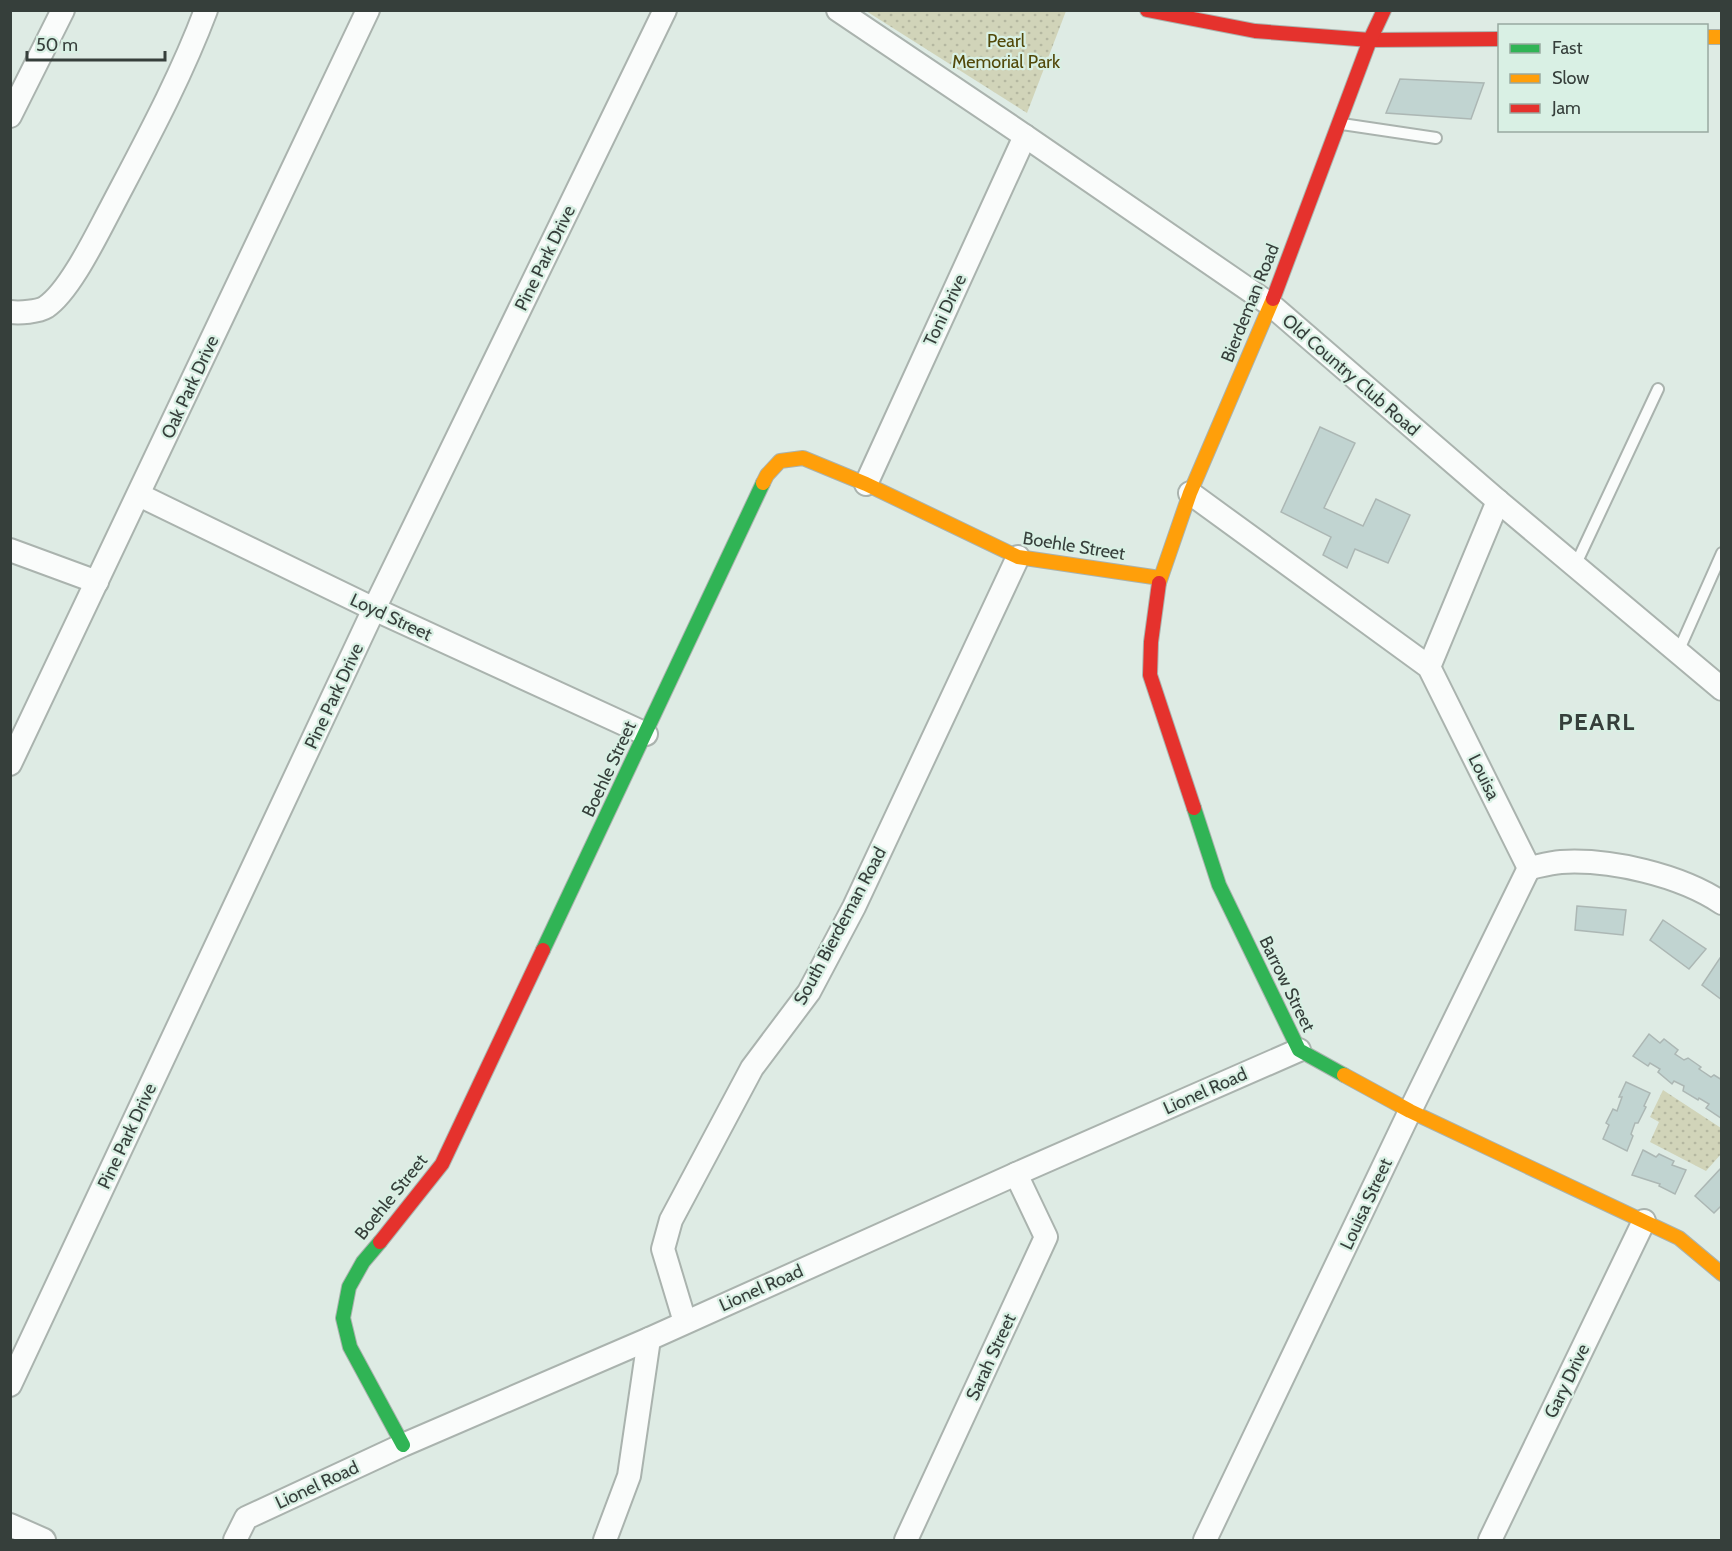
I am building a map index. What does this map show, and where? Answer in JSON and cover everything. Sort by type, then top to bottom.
[{"type":"street","points":[[10,117],[63,10]]},
{"type":"street","points":[[10,312],[18,313],[45,307],[66,286],[90,248],[182,70],[206,10]]},
{"type":"street","name":"Oak Park Drive","points":[[10,764],[368,10]]},
{"type":"street","name":"Pine Park Drive","points":[[10,1384],[374,609],[665,10]]},
{"type":"street","name":"Old Country Club Road","points":[[838,10],[1271,305],[1498,501],[1722,689]]},
{"type":"street","points":[[1147,10],[1255,31],[1370,39],[1498,39]]},
{"type":"street","name":"Bierdeman Road","points":[[1160,578],[1190,493],[1271,305],[1370,39],[1384,10]]},
{"type":"street","name":"Toni Drive","points":[[866,484],[1025,136]]},
{"type":"street","name":"Boehle Street","points":[[403,1445],[350,1347],[343,1318],[349,1287],[363,1262],[405,1213],[442,1164],[767,475],[780,461],[803,458],[866,484],[1018,557],[1160,578]]},
{"type":"street","points":[[1190,493],[1429,667],[1498,501]]},
{"type":"street","name":"Loyd Street","points":[[139,495],[374,609],[646,734]]},
{"type":"street","points":[[10,549],[97,582]]},
{"type":"street","name":"South Bierdeman Road","points":[[685,1322],[663,1249],[671,1221],[752,1068],[809,992],[854,908],[1018,557]]},
{"type":"street","name":"Barrow Street","points":[[1160,578],[1151,642],[1150,675],[1219,885],[1299,1050],[1410,1111],[1679,1238],[1722,1274]]},
{"type":"street","name":"Louisa","points":[[1429,667],[1529,868]]},
{"type":"street","points":[[1529,868],[1562,862],[1607,864],[1657,873],[1709,895],[1722,903]]},
{"type":"street","name":"Louisa Street","points":[[1205,1540],[1529,868]]},
{"type":"street","name":"Lionel Road","points":[[235,1540],[246,1518],[403,1445],[649,1339],[1299,1050]]},
{"type":"street","name":"Sarah Street","points":[[906,1540],[1046,1237],[1016,1174]]},
{"type":"street","name":"Gary Drive","points":[[1490,1540],[1644,1221]]},
{"type":"street","points":[[605,1540],[629,1476],[649,1339]]},
{"type":"street","points":[[10,1525],[44,1540]]},
{"type":"lane","points":[[1339,123],[1436,138]]},
{"type":"lane","points":[[1575,566],[1658,389]]},
{"type":"lane","points":[[1678,652],[1722,553]]},
{"type":"green space","name":"Pearl Memorial Park","points":[[866,11],[1066,11],[1027,113]]},
{"type":"green space","points":[[1663,1090],[1721,1128],[1721,1154],[1706,1171],[1650,1142],[1659,1122],[1650,1117]]},
{"type":"building","points":[[1400,79],[1484,83],[1471,119],[1386,113]]},
{"type":"building","points":[[1320,427],[1355,443],[1324,508],[1363,526],[1376,499],[1410,515],[1388,563],[1355,549],[1347,568],[1323,555],[1331,537],[1281,512]]},
{"type":"building","points":[[1577,906],[1626,910],[1623,935],[1575,930]]},
{"type":"building","points":[[1663,920],[1706,949],[1689,969],[1650,940]]},
{"type":"building","points":[[1720,958],[1722,959],[1722,1000],[1702,985]]},
{"type":"building","points":[[1649,1034],[1660,1043],[1664,1039],[1678,1050],[1675,1054],[1684,1060],[1688,1058],[1711,1077],[1714,1075],[1722,1080],[1721,1118],[1706,1108],[1709,1104],[1683,1091],[1684,1086],[1674,1081],[1672,1084],[1658,1072],[1660,1069],[1650,1063],[1648,1066],[1633,1056]]},
{"type":"building","points":[[1626,1082],[1650,1093],[1638,1123],[1635,1123],[1627,1151],[1603,1139],[1609,1125],[1606,1123],[1613,1109],[1617,1111],[1622,1097],[1619,1097]]},
{"type":"building","points":[[1643,1150],[1656,1157],[1659,1154],[1674,1161],[1672,1165],[1686,1170],[1675,1194],[1659,1186],[1660,1184],[1632,1175]]},
{"type":"building","points":[[1722,1167],[1722,1205],[1714,1213],[1695,1196]]},
{"type":"traffic: fast","points":[[543,950],[763,483]]},
{"type":"traffic: fast","points":[[1194,808],[1219,885],[1299,1050],[1344,1075]]},
{"type":"traffic: fast","points":[[380,1242],[363,1262],[349,1287],[343,1318],[350,1347],[403,1445]]},
{"type":"traffic: slow","points":[[1708,37],[1722,37]]},
{"type":"traffic: slow","points":[[1159,583],[1190,493],[1273,299]]},
{"type":"traffic: slow","points":[[763,483],[780,461],[803,458],[866,484],[1018,557],[1160,578]]},
{"type":"traffic: slow","points":[[1344,1075],[1410,1111],[1679,1238],[1722,1274]]},
{"type":"traffic: jam","points":[[1147,10],[1255,31],[1370,40],[1498,39]]},
{"type":"traffic: jam","points":[[1273,299],[1370,40],[1384,10]]},
{"type":"traffic: jam","points":[[1159,583],[1151,642],[1150,675],[1194,808]]},
{"type":"traffic: jam","points":[[380,1242],[442,1164],[543,950]]},
{"type":"district","name":"PEARL","points":[[1597,722]]}]
